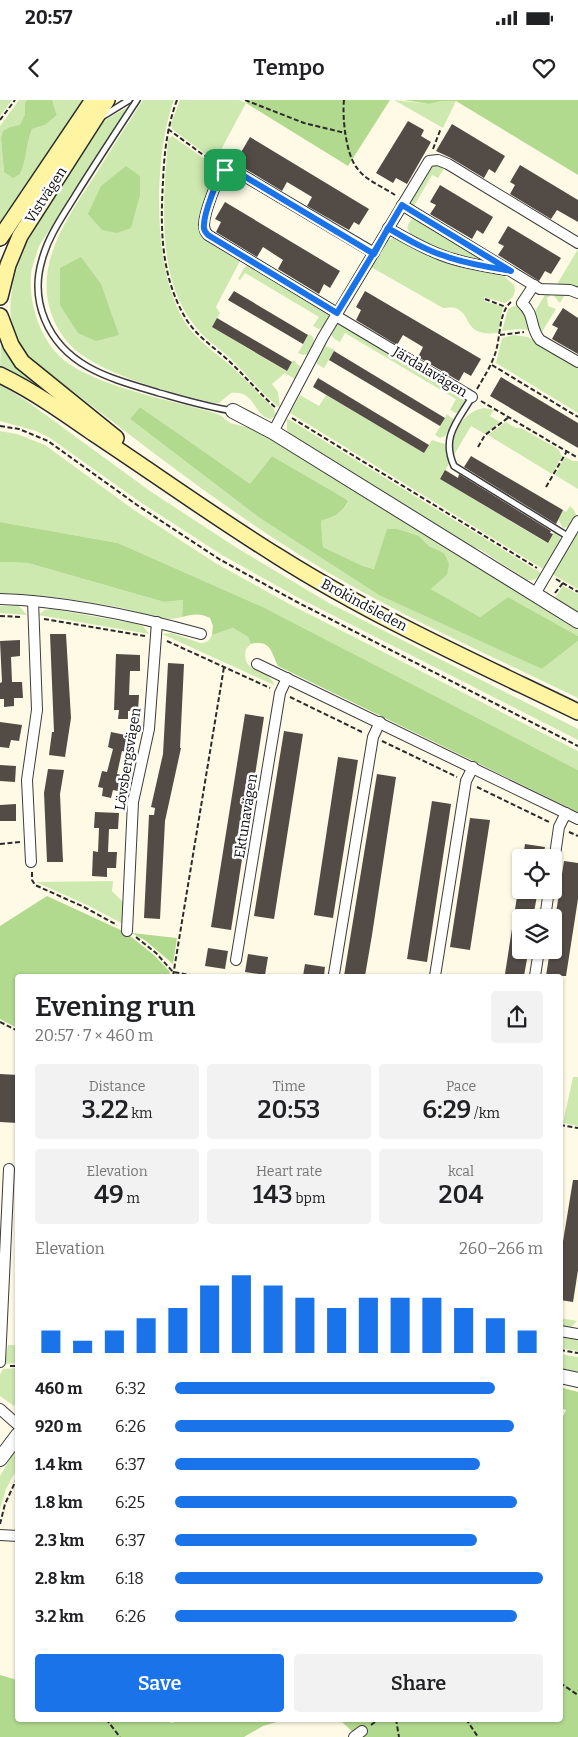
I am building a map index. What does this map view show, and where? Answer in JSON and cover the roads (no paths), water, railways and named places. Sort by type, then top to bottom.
[{"type":"main road","name":"Vistvägen","points":[[0,238],[93,100]]},
{"type":"main road","name":"Vistvägen","points":[[0,297],[8,265],[20,236],[107,100]]},
{"type":"main road","name":"Brokindsleden","points":[[0,316],[10,345],[22,362],[118,439],[162,478]]},
{"type":"main road","name":"Brokindsleden","points":[[0,375],[35,394],[162,478],[227,524],[331,588],[390,620],[578,712]]},
{"type":"street","points":[[273,432],[336,315],[374,254],[425,165],[430,160],[438,160],[448,164],[578,243]]},
{"type":"street","name":"Järdalavägen","points":[[374,254],[234,170],[225,170],[217,179],[204,222],[205,231],[208,235],[472,397]]},
{"type":"street","points":[[403,203],[540,289],[570,290],[578,293]]},
{"type":"street","points":[[388,228],[421,247],[445,256],[473,264],[511,271]]},
{"type":"street","points":[[534,285],[522,304],[530,311],[535,334],[540,340],[578,362]]},
{"type":"street","points":[[233,411],[273,432],[578,621]]},
{"type":"street","points":[[535,594],[578,521]]},
{"type":"street","points":[[0,599],[64,604],[157,622],[201,634]]},
{"type":"street","points":[[31,862],[27,780],[37,710],[33,601]]},
{"type":"street","name":"Lövsbergsvägen","points":[[128,931],[133,802],[149,729],[157,622]]},
{"type":"street","points":[[257,664],[578,819]]},
{"type":"street","name":"Ektunavägen","points":[[236,960],[280,693],[287,678]]},
{"type":"street","points":[[334,974],[373,737],[380,722]]},
{"type":"street","points":[[435,974],[466,782],[473,768]]},
{"type":"street","points":[[556,849],[560,827],[566,813]]},
{"type":"street","points":[[535,974],[538,959]]},
{"type":"street","points":[[0,1362],[9,1169]]},
{"type":"street","points":[[563,1332],[578,1334]]},
{"type":"street","points":[[563,1377],[578,1380]]},
{"type":"street","points":[[0,1408],[15,1422]]},
{"type":"street","points":[[0,1459],[15,1439]]},
{"type":"street","points":[[0,1535],[15,1536]]},
{"type":"lane","points":[[92,124],[129,100]]},
{"type":"lane","points":[[137,100],[79,188],[48,244],[42,259],[38,285],[42,312],[48,326],[62,348],[72,358],[87,366],[107,376],[147,389],[211,408],[233,411]]},
{"type":"lane","name":"Järdalavägen","points":[[472,397],[448,440],[449,456],[454,466],[568,537]]}]
